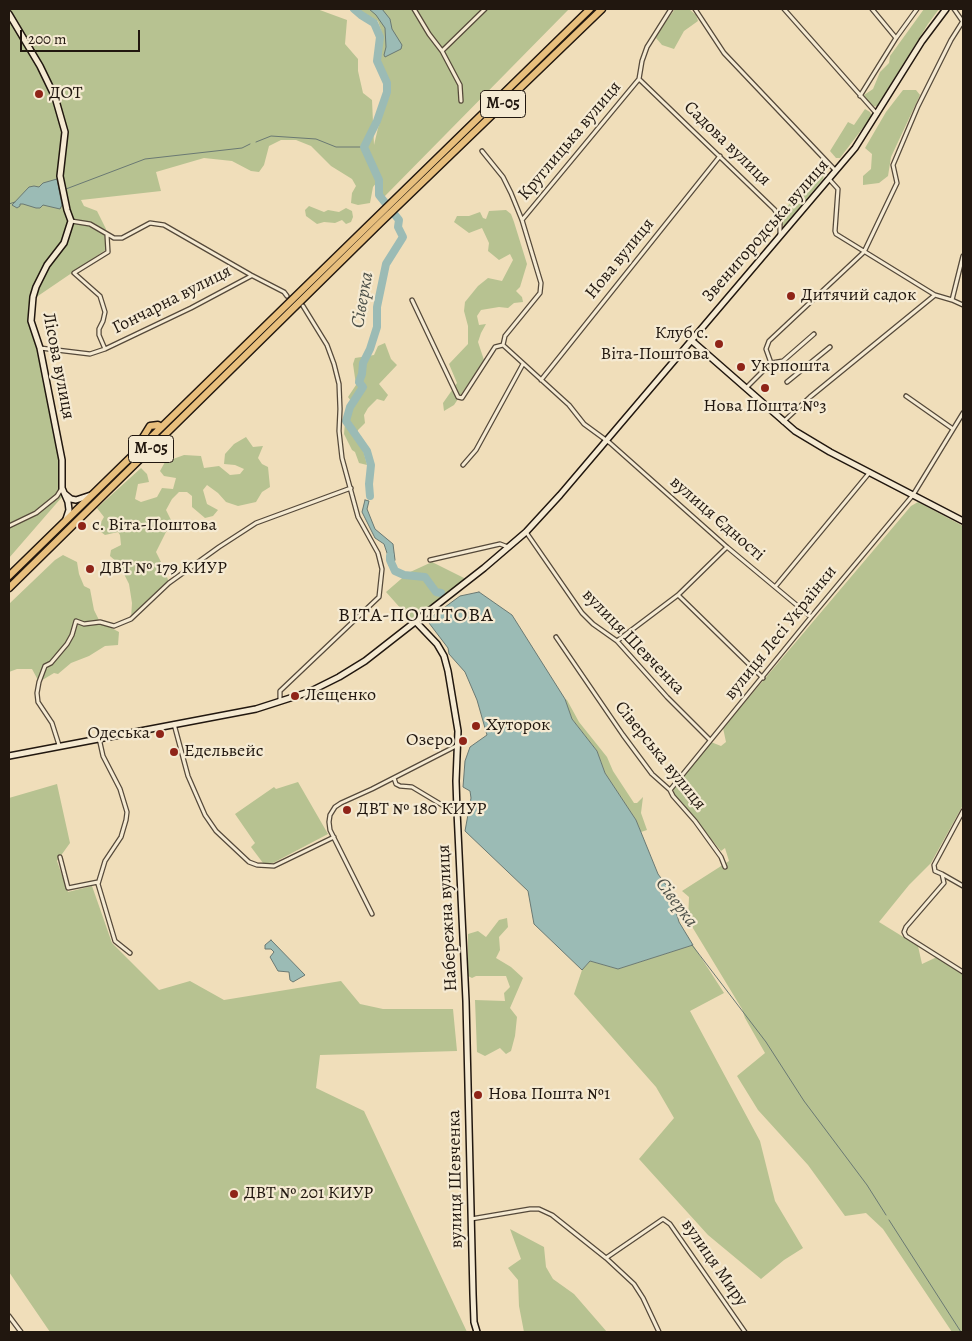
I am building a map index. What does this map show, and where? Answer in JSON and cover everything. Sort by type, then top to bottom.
[{"type":"highway","name":"М-05","points":[[9,588],[292,310],[303,303],[381,222],[402,196],[590,9]]},
{"type":"highway","name":"М-05","points":[[9,576],[133,455],[150,426],[158,425],[161,427],[375,218],[402,196],[602,9]]},
{"type":"highway","points":[[143,457],[160,437],[161,427]]},
{"type":"street","points":[[442,51],[485,9]]},
{"type":"street","points":[[639,78],[647,47],[671,9]]},
{"type":"street","points":[[695,9],[724,53],[836,171]]},
{"type":"street","points":[[784,9],[877,115]]},
{"type":"street","points":[[872,9],[896,38]]},
{"type":"street","points":[[860,96],[896,38],[917,9]]},
{"type":"street","name":"Звенигородська вулиця","points":[[9,756],[256,709],[280,702],[315,689],[346,673],[416,622],[526,532],[606,441],[855,148],[918,48],[946,9]]},
{"type":"street","points":[[771,363],[766,349],[769,341],[864,252],[897,183],[893,165],[917,108],[951,40],[963,21],[954,9]]},
{"type":"street","points":[[416,10],[429,34],[442,51],[460,85],[461,101]]},
{"type":"street","points":[[9,14],[40,66],[55,97],[65,132],[60,176],[71,221],[90,224],[114,238],[122,238],[150,223],[164,225],[284,292],[287,296]]},
{"type":"street","name":"Садова вулиця","points":[[639,78],[780,216],[780,236]]},
{"type":"street","name":"Круглицька вулиця","points":[[522,220],[639,78]]},
{"type":"street","points":[[482,151],[503,177],[522,220],[541,288],[540,293],[505,336],[503,345]]},
{"type":"street","name":"Нова вулиця","points":[[541,380],[720,156]]},
{"type":"street","points":[[829,179],[838,189],[836,234],[934,295],[963,305]]},
{"type":"street","name":"Лісова вулиця","points":[[66,519],[69,510],[63,491],[62,460],[40,348],[31,321],[33,297],[36,287],[47,265],[64,243],[71,221]]},
{"type":"street","name":"Гончарна вулиця","points":[[105,349],[100,336],[100,328],[105,312],[100,296],[74,273],[108,252],[107,234]]},
{"type":"street","points":[[952,300],[963,256]]},
{"type":"street","name":"Гончарна вулиця","points":[[40,348],[90,354],[105,349],[191,308],[251,275]]},
{"type":"street","points":[[783,422],[810,397],[934,295]]},
{"type":"street","points":[[412,300],[458,397],[462,398],[495,347],[503,345]]},
{"type":"street","points":[[280,702],[280,691],[378,597],[382,573],[381,561],[360,520],[341,451],[339,384],[334,364],[327,345],[303,303]]},
{"type":"street","points":[[746,389],[771,363],[783,360],[814,334]]},
{"type":"street","points":[[691,340],[783,422],[803,436],[963,521]]},
{"type":"street","points":[[503,345],[569,405],[584,424],[606,441]]},
{"type":"street","points":[[787,382],[830,347]]},
{"type":"street","points":[[463,465],[476,450],[523,364]]},
{"type":"street","points":[[906,396],[953,429]]},
{"type":"street","name":"вулиця Лесі Українки","points":[[670,790],[763,678],[810,617],[914,495],[963,412]]},
{"type":"street","name":"вулиця Єдності","points":[[606,441],[810,617]]},
{"type":"street","points":[[775,587],[870,472]]},
{"type":"street","points":[[59,745],[52,723],[38,702],[37,693],[45,666],[51,663],[67,644],[76,621],[84,624],[100,622],[114,626],[131,619],[168,583],[256,523],[351,488]]},
{"type":"street","points":[[9,526],[36,514],[63,491],[70,499],[76,500],[94,493]]},
{"type":"street","name":"вулиця Шевченка","points":[[526,532],[582,613],[593,624],[617,641],[667,697],[710,740]]},
{"type":"street","points":[[430,560],[500,544],[509,547]]},
{"type":"street","points":[[617,641],[678,595],[727,547]]},
{"type":"street","points":[[678,595],[763,678]]},
{"type":"street","name":"Набережна вулиця","points":[[416,622],[437,644],[447,664],[458,725],[456,811],[467,1024]]},
{"type":"street","name":"Сіверська вулиця","points":[[556,637],[629,743],[652,774],[670,790],[721,857],[725,867]]},
{"type":"street","points":[[174,724],[188,776],[205,815],[216,831],[249,862],[257,866],[274,866],[334,837]]},
{"type":"street","points":[[99,738],[103,756],[120,789],[127,815],[121,836],[106,859],[98,882],[115,941],[130,952]]},
{"type":"street","points":[[372,914],[334,837],[328,822],[330,815],[341,802],[394,778],[458,745]]},
{"type":"street","points":[[394,778],[396,784],[412,787],[447,808],[456,811]]},
{"type":"street","points":[[963,811],[934,865],[935,871],[963,886]]},
{"type":"street","points":[[60,857],[68,888],[98,882]]},
{"type":"street","points":[[942,874],[944,883],[906,927],[904,932],[906,936],[963,972]]},
{"type":"street","name":"вулиця Шевченка","points":[[467,1024],[474,1322],[477,1332]]},
{"type":"street","points":[[471,1219],[530,1209],[545,1211],[606,1258],[638,1289],[659,1332]]},
{"type":"street","name":"вулиця Миру","points":[[606,1258],[663,1219],[670,1224],[745,1332]]},
{"type":"street","points":[[9,1316],[21,1332]]},
{"type":"green space","points":[[9,9],[317,9],[347,20],[345,44],[358,59],[358,71],[363,93],[372,100],[374,145],[389,96],[389,83],[380,61],[383,36],[378,21],[357,9],[569,9],[384,197],[379,195],[377,182],[373,187],[370,203],[358,205],[351,203],[352,193],[356,186],[352,179],[331,166],[311,146],[296,140],[281,140],[269,146],[264,165],[259,172],[251,171],[232,161],[204,158],[156,172],[161,191],[81,200],[84,206],[97,211],[106,229],[107,249],[35,298],[31,307],[59,459],[58,484],[62,497],[9,558]]},
{"type":"green space","points":[[675,9],[689,9],[696,15],[698,21],[684,31],[674,49],[662,45],[656,38]]},
{"type":"green space","points":[[924,9],[939,9],[877,106],[872,107],[864,95],[873,89],[880,72],[889,63],[890,56]]},
{"type":"green space","points":[[903,90],[916,90],[920,95],[891,157],[888,176],[879,183],[863,185],[863,176],[871,169],[872,154],[865,148],[886,112]]},
{"type":"green space","points":[[865,109],[872,116],[840,158],[836,158],[830,151],[848,122],[854,125]]},
{"type":"green space","points":[[821,168],[825,170],[823,179],[784,226],[782,225],[790,202],[801,196]]},
{"type":"green space","points":[[309,206],[324,212],[328,210],[339,212],[346,208],[352,211],[353,217],[351,222],[346,224],[342,220],[335,223],[324,222],[317,224],[306,216],[305,210]]},
{"type":"green space","points":[[506,210],[511,214],[527,264],[520,287],[516,291],[522,297],[523,302],[514,303],[508,308],[499,307],[481,310],[477,316],[479,325],[486,324],[478,342],[484,360],[454,405],[444,411],[443,403],[457,383],[449,364],[468,344],[468,326],[464,311],[465,302],[478,286],[488,278],[502,281],[513,260],[510,254],[499,260],[488,251],[489,243],[482,228],[469,233],[454,222],[457,216],[469,216],[480,212],[483,218],[486,219],[489,211]]},
{"type":"green space","points":[[385,343],[391,359],[397,365],[379,384],[388,395],[384,401],[377,399],[368,408],[364,415],[365,423],[358,430],[356,439],[363,450],[367,465],[359,463],[355,452],[352,450],[344,434],[346,411],[351,401],[348,397],[356,385],[353,364],[355,358],[374,355],[378,346]]},
{"type":"green space","points":[[246,437],[253,447],[263,446],[258,458],[262,464],[268,467],[270,487],[262,492],[256,502],[238,506],[226,502],[207,485],[203,490],[207,504],[218,510],[213,516],[205,518],[192,507],[192,496],[187,492],[179,492],[172,499],[166,510],[174,526],[166,532],[156,552],[169,583],[131,619],[132,603],[129,584],[119,564],[110,556],[111,550],[121,545],[120,535],[118,532],[105,535],[97,529],[104,517],[97,508],[141,468],[147,474],[149,482],[138,484],[135,499],[141,502],[157,497],[162,488],[173,489],[176,478],[164,476],[160,471],[165,462],[184,455],[201,456],[204,468],[219,466],[230,475],[240,474],[244,469],[235,465],[224,464],[225,454],[234,444]]},
{"type":"green space","points":[[918,502],[963,526],[963,805],[931,863],[909,885],[879,922],[918,946],[922,964],[937,957],[963,974],[963,1332],[952,1332],[883,1229],[866,1213],[845,1216],[808,1165],[758,1110],[737,1076],[765,1053],[745,1018],[742,1009],[688,920],[689,897],[682,891],[729,861],[725,848],[721,851],[674,795],[673,785],[711,742],[721,746],[726,742],[723,728],[911,506]]},
{"type":"green space","points":[[63,555],[77,562],[84,586],[90,589],[94,610],[100,622],[119,632],[118,645],[105,646],[89,656],[71,663],[58,674],[54,673],[39,682],[32,669],[17,669],[9,672],[9,604],[55,560]]},
{"type":"green space","points":[[432,562],[468,580],[411,620],[386,592],[408,573]]},
{"type":"green space","points":[[565,699],[579,722],[607,757],[613,771],[634,803],[637,803],[643,797],[641,813],[647,830],[641,832],[636,820],[605,773],[597,751],[572,719]]},
{"type":"green space","points":[[298,782],[328,834],[273,863],[263,863],[251,847],[255,843],[235,814],[274,787],[276,789]]},
{"type":"green space","points":[[57,784],[70,843],[57,861],[68,892],[92,886],[112,943],[159,990],[190,981],[224,1000],[341,981],[360,1004],[383,1009],[453,1009],[457,1051],[320,1055],[316,1088],[364,1111],[467,1332],[50,1332],[9,1272],[9,798]]},
{"type":"green space","points":[[507,918],[508,927],[499,937],[500,950],[496,958],[511,967],[523,978],[510,1008],[517,1017],[515,1036],[511,1051],[506,1054],[500,1048],[485,1056],[477,1052],[475,1000],[505,1001],[504,993],[510,987],[506,976],[476,976],[472,978],[468,976],[468,934],[478,931],[486,937],[499,920]]},
{"type":"green space","points":[[693,945],[724,993],[690,1011],[760,1141],[775,1201],[803,1248],[784,1260],[761,1279],[708,1235],[639,1159],[674,1118],[656,1087],[574,994],[582,970],[590,961],[618,969]]},
{"type":"green space","points":[[510,1229],[544,1247],[546,1267],[553,1279],[574,1294],[607,1332],[524,1332],[519,1306],[518,1280],[508,1268],[521,1259]]},
{"type":"water","points":[[369,9],[382,9],[390,19],[392,29],[402,45],[401,49],[385,57],[385,28]]},
{"type":"water","points":[[57,179],[62,205],[60,209],[43,205],[40,208],[36,208],[23,204],[20,204],[17,208],[12,205],[29,187],[39,187],[43,183]]},
{"type":"water","points":[[365,500],[369,501],[367,509],[375,529],[393,544],[395,560],[392,566],[389,566],[384,544],[375,538],[362,512]]},
{"type":"water","points":[[479,592],[512,615],[565,699],[572,719],[597,751],[605,773],[636,820],[658,874],[669,889],[679,922],[693,945],[618,969],[590,961],[582,970],[534,924],[528,891],[465,831],[471,798],[470,791],[463,787],[465,761],[470,747],[487,735],[477,700],[465,672],[449,654],[448,648],[429,623],[430,618],[460,596]]},
{"type":"water","points":[[271,940],[305,975],[293,982],[290,980],[289,972],[278,971],[270,957],[274,952],[271,949],[265,949],[265,945]]},
{"type":"waterway","name":"Сіверка","points":[[354,9],[374,23],[380,37],[377,61],[387,83],[387,92],[377,121],[364,147],[379,180],[379,195],[399,220],[398,227],[403,237],[386,264],[377,307],[377,327],[363,363],[359,382],[363,387],[350,407],[346,421],[367,451],[371,465],[370,496]]},
{"type":"waterway","points":[[256,142],[271,136],[316,139],[336,147],[364,147]]},
{"type":"waterway","points":[[66,189],[145,159],[242,148],[250,144]]},
{"type":"waterway","points":[[9,204],[15,202]]},
{"type":"waterway","name":"Сіверка","points":[[390,556],[395,571],[404,575],[425,577],[436,592],[441,593]]},
{"type":"waterway","name":"Сіверка","points":[[692,945],[766,1042],[804,1101],[867,1185],[886,1215]]},
{"type":"waterway","name":"Сіверка","points":[[889,1220],[961,1332]]},
{"type":"place","name":"ДОТ","points":[[39,94]]},
{"type":"place","name":"Дитячий садок","points":[[791,296]]},
{"type":"place","name":"Клуб с. Віта-Поштова","points":[[719,344]]},
{"type":"place","name":"Укрпошта","points":[[741,367]]},
{"type":"place","name":"Нова Пошта №3","points":[[765,388]]},
{"type":"place","name":"с. Віта-Поштова","points":[[82,526]]},
{"type":"place","name":"ДВТ № 179 КИУР","points":[[90,569]]},
{"type":"place","name":"Лещенко","points":[[295,696]]},
{"type":"place","name":"Хуторок","points":[[476,726]]},
{"type":"place","name":"Одеська","points":[[160,734]]},
{"type":"place","name":"Озеро","points":[[463,741]]},
{"type":"place","name":"Едельвейс","points":[[174,752]]},
{"type":"place","name":"ДВТ № 180 КИУР","points":[[347,810]]},
{"type":"place","name":"Нова Пошта №1","points":[[478,1095]]},
{"type":"place","name":"ДВТ № 201 КИУР","points":[[234,1194]]},
{"type":"district","name":"ВІТА-ПОШТОВА","points":[[416,616]]}]
